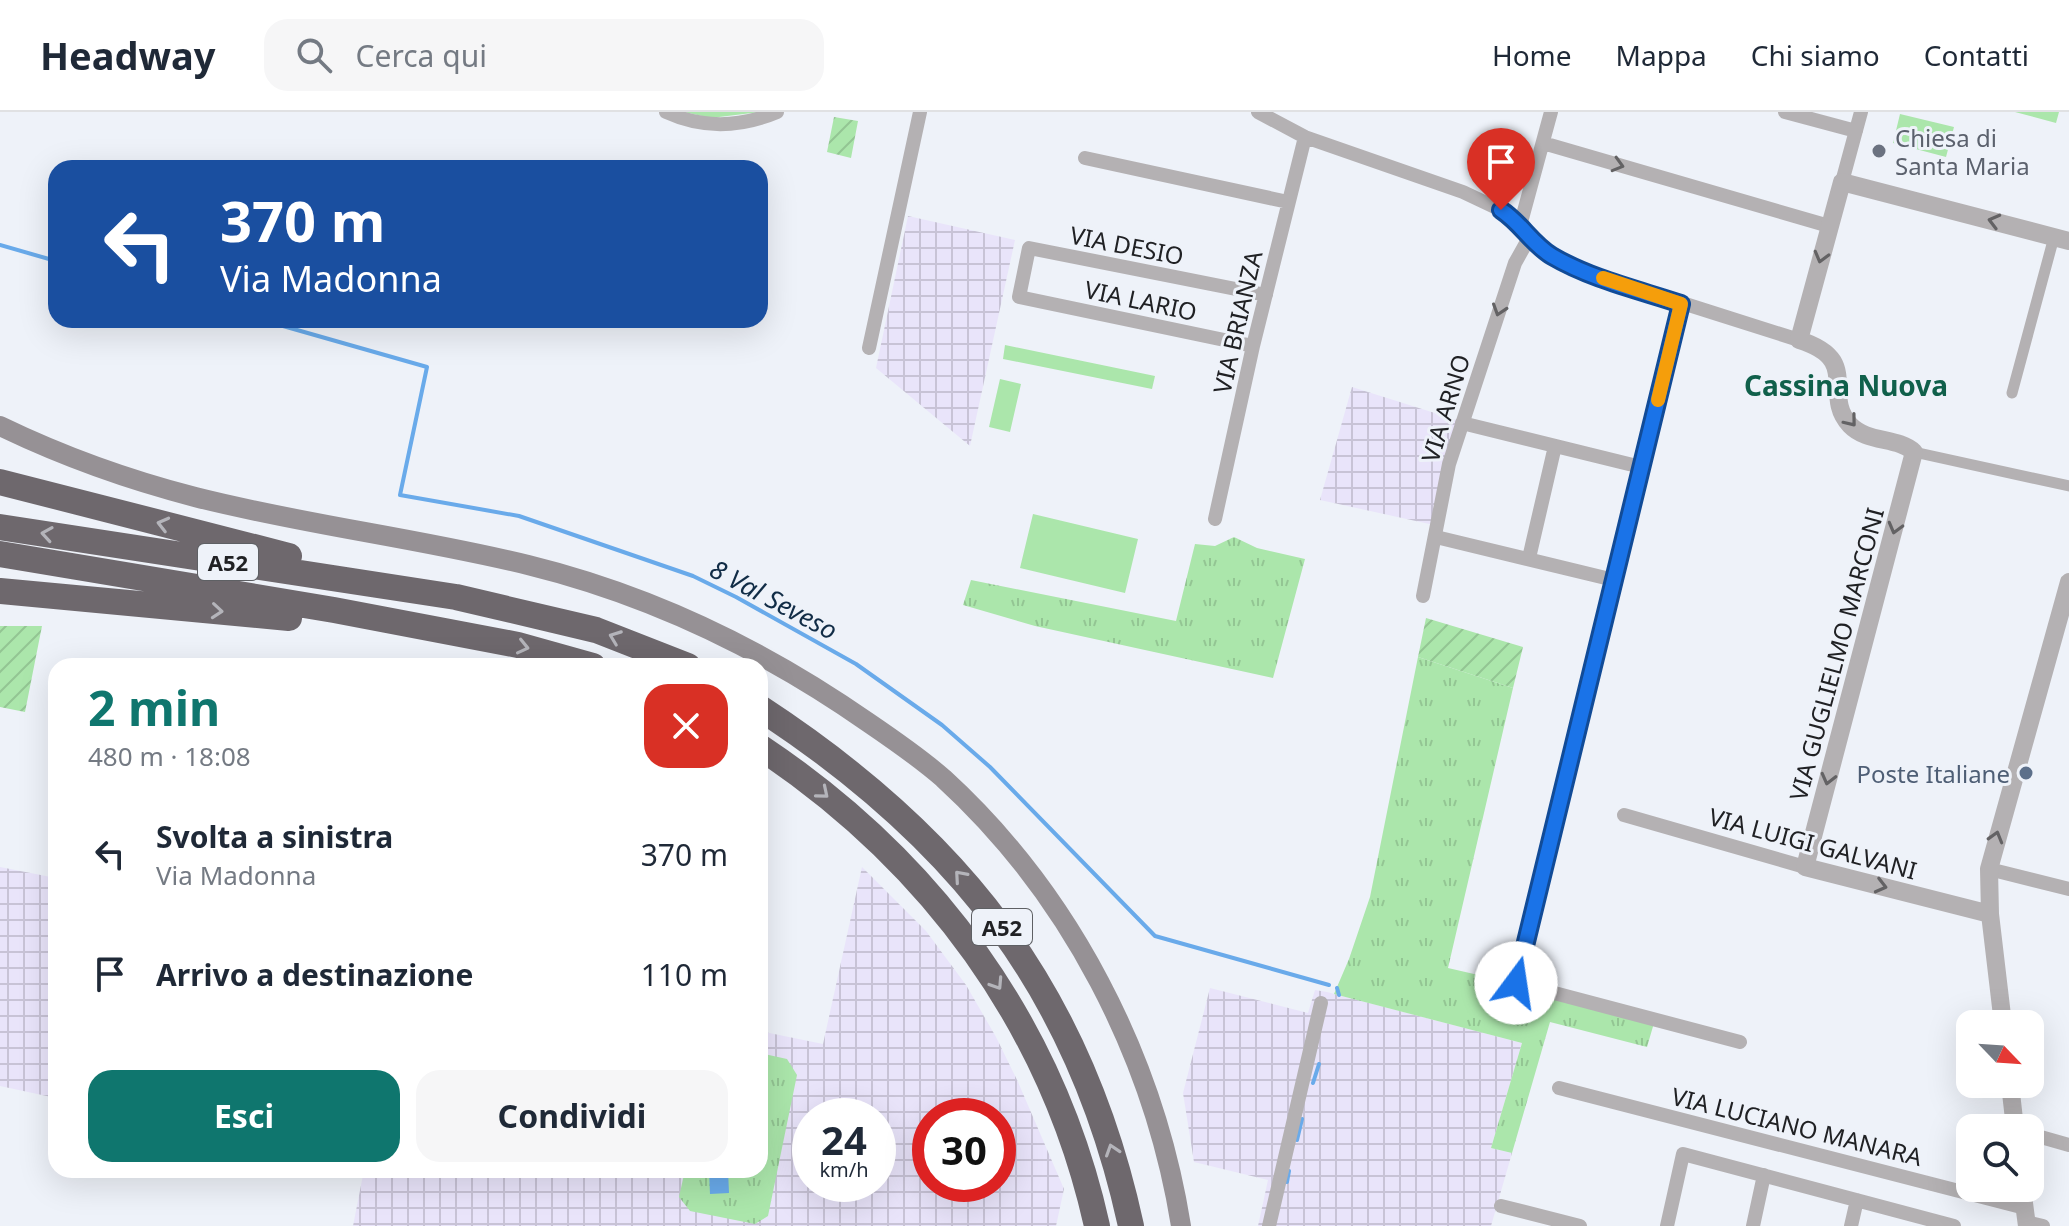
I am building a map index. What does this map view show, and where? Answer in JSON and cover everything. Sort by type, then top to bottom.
[{"type":"highway","points":[[0,482],[456,597]]},
{"type":"highway","name":"A52","points":[[0,527],[456,597],[596,630],[668,658]]},
{"type":"highway","name":"A52","points":[[0,554],[218,589],[518,645],[564,658]]},
{"type":"highway","points":[[0,591],[452,633]]},
{"type":"highway","name":"A52","points":[[768,713],[807,738],[885,800],[938,851],[994,916],[1036,979],[1072,1045],[1091,1088],[1117,1166],[1131,1226]]},
{"type":"highway","name":"A52","points":[[768,753],[811,783],[913,876],[956,924],[995,980],[1036,1051],[1070,1133],[1088,1185],[1097,1226]]},
{"type":"main road","points":[[0,426],[85,461],[196,497],[495,557],[580,580],[653,606],[729,639],[762,658]]},
{"type":"main road","points":[[768,661],[838,701],[942,778],[997,835],[1044,893],[1085,956],[1121,1024],[1152,1103],[1175,1187],[1181,1226]]},
{"type":"street","points":[[666,112],[693,122],[722,125],[751,121],[777,112]]},
{"type":"street","points":[[869,348],[920,112]]},
{"type":"street","points":[[1258,112],[1305,137],[1463,192],[1501,210],[1552,256],[1591,274],[1822,350],[1834,364],[1841,406],[1850,425],[1869,436],[1906,446],[1914,452],[2069,486]]},
{"type":"street","name":"VIA ARNO","points":[[1423,596],[1449,464],[1524,232],[1551,112]]},
{"type":"street","points":[[1785,112],[1856,131]]},
{"type":"street","points":[[1799,340],[1861,112]]},
{"type":"street","name":"VIA BRIANZA","points":[[1215,519],[1253,346],[1305,137]]},
{"type":"street","points":[[1543,143],[1829,226]]},
{"type":"street","points":[[1085,158],[1288,202]]},
{"type":"street","points":[[1842,182],[2061,239],[2012,393]]},
{"type":"street","name":"VIA DESIO","points":[[1019,297],[1029,248],[1266,295]]},
{"type":"street","name":"VIA LARIO","points":[[1019,297],[1253,346]]},
{"type":"street","points":[[1681,304],[1516,983],[1740,1042]]},
{"type":"street","points":[[1462,423],[1641,467]]},
{"type":"street","points":[[1529,558],[1555,446]]},
{"type":"street","name":"VIA GUGLIELMO MARCONI","points":[[1805,867],[1914,452]]},
{"type":"street","points":[[1436,537],[1614,580]]},
{"type":"street","points":[[2001,1010],[1990,914],[1989,869],[2069,582]]},
{"type":"street","name":"VIA LUIGI GALVANI","points":[[1624,815],[1805,867],[1990,914]]},
{"type":"street","points":[[1989,869],[2069,889]]},
{"type":"street","points":[[1269,1226],[1321,1003]]},
{"type":"street","name":"VIA LUCIANO MANARA","points":[[1559,1088],[2030,1220]]},
{"type":"street","points":[[2044,1138],[2069,1145]]},
{"type":"street","points":[[1667,1226],[1683,1154],[1954,1226]]},
{"type":"street","points":[[1753,1226],[1764,1175]]},
{"type":"street","points":[[1851,1226],[1857,1200]]},
{"type":"street","points":[[1501,1206],[1580,1226]]},
{"type":"shaded area","points":[[908,216],[1015,240],[970,446],[876,368]]},
{"type":"shaded area","points":[[1352,387],[1457,420],[1434,525],[1320,500]]},
{"type":"shaded area","points":[[0,867],[48,876],[48,1096],[0,1086]]},
{"type":"shaded area","points":[[862,867],[926,931],[966,985],[996,1037],[1064,1189],[1056,1226],[353,1226],[362,1178],[768,1178],[768,1033],[823,1044]]},
{"type":"shaded area","points":[[1210,988],[1308,1013],[1315,990],[1327,992],[1522,1043],[1491,1148],[1512,1153],[1491,1226],[1258,1226],[1268,1180],[1194,1162],[1183,1093]]},
{"type":"green space","points":[[684,112],[760,112],[711,118]]},
{"type":"green space","points":[[2015,112],[2059,112],[2056,123]]},
{"type":"green space","points":[[1900,114],[1954,127],[1946,157],[1893,143]]},
{"type":"green space","points":[[834,117],[858,121],[851,158],[827,152]]},
{"type":"green space","points":[[1005,345],[1155,376],[1152,389],[1003,359]]},
{"type":"green space","points":[[1000,379],[1021,384],[1010,432],[989,427]]},
{"type":"green space","points":[[1033,514],[1138,539],[1125,593],[1020,568]]},
{"type":"green space","points":[[1234,537],[1257,548],[1305,559],[1273,678],[1035,626],[963,605],[971,580],[1176,621],[1195,544],[1215,546]]},
{"type":"green space","points":[[1426,618],[1523,647],[1513,688],[1418,657]]},
{"type":"green space","points":[[0,626],[42,626],[25,712],[0,707]]},
{"type":"green space","points":[[1418,657],[1513,688],[1448,968],[1654,1023],[1647,1047],[1550,1022],[1512,1153],[1491,1148],[1522,1043],[1334,994],[1370,897]]},
{"type":"green space","points":[[768,1055],[787,1059],[797,1075],[768,1216],[755,1224],[690,1211],[679,1197],[683,1178],[768,1178]]},
{"type":"water","points":[[709,1178],[728,1178],[729,1193],[710,1194]]},
{"type":"waterway","name":"8 Val Seveso","points":[[0,245],[48,259]]},
{"type":"waterway","name":"8 Val Seveso","points":[[290,328],[427,367],[400,495],[519,516],[693,576],[736,597],[856,664],[942,725],[990,767],[1155,936],[1329,985]]},
{"type":"waterway","name":"8 Val Seveso","points":[[1337,988],[1339,995]]},
{"type":"waterway","name":"8 Val Seveso","points":[[1313,1083],[1319,1064]]},
{"type":"waterway","name":"8 Val Seveso","points":[[1297,1140],[1302,1119]]},
{"type":"waterway","name":"8 Val Seveso","points":[[1287,1182],[1289,1171]]},
{"type":"slow traffic","points":[[1603,278],[1681,304],[1658,400]]},
{"type":"place","name":"Chiesa di Santa Maria","points":[[1879,151]]},
{"type":"place","name":"Poste Italiane","points":[[2026,773]]},
{"type":"district","name":"Cassina Nuova","points":[[1846,385]]},
{"type":"route","points":[[1501,210],[1529,238],[1555,257],[1591,274],[1681,304],[1516,983]]}]
